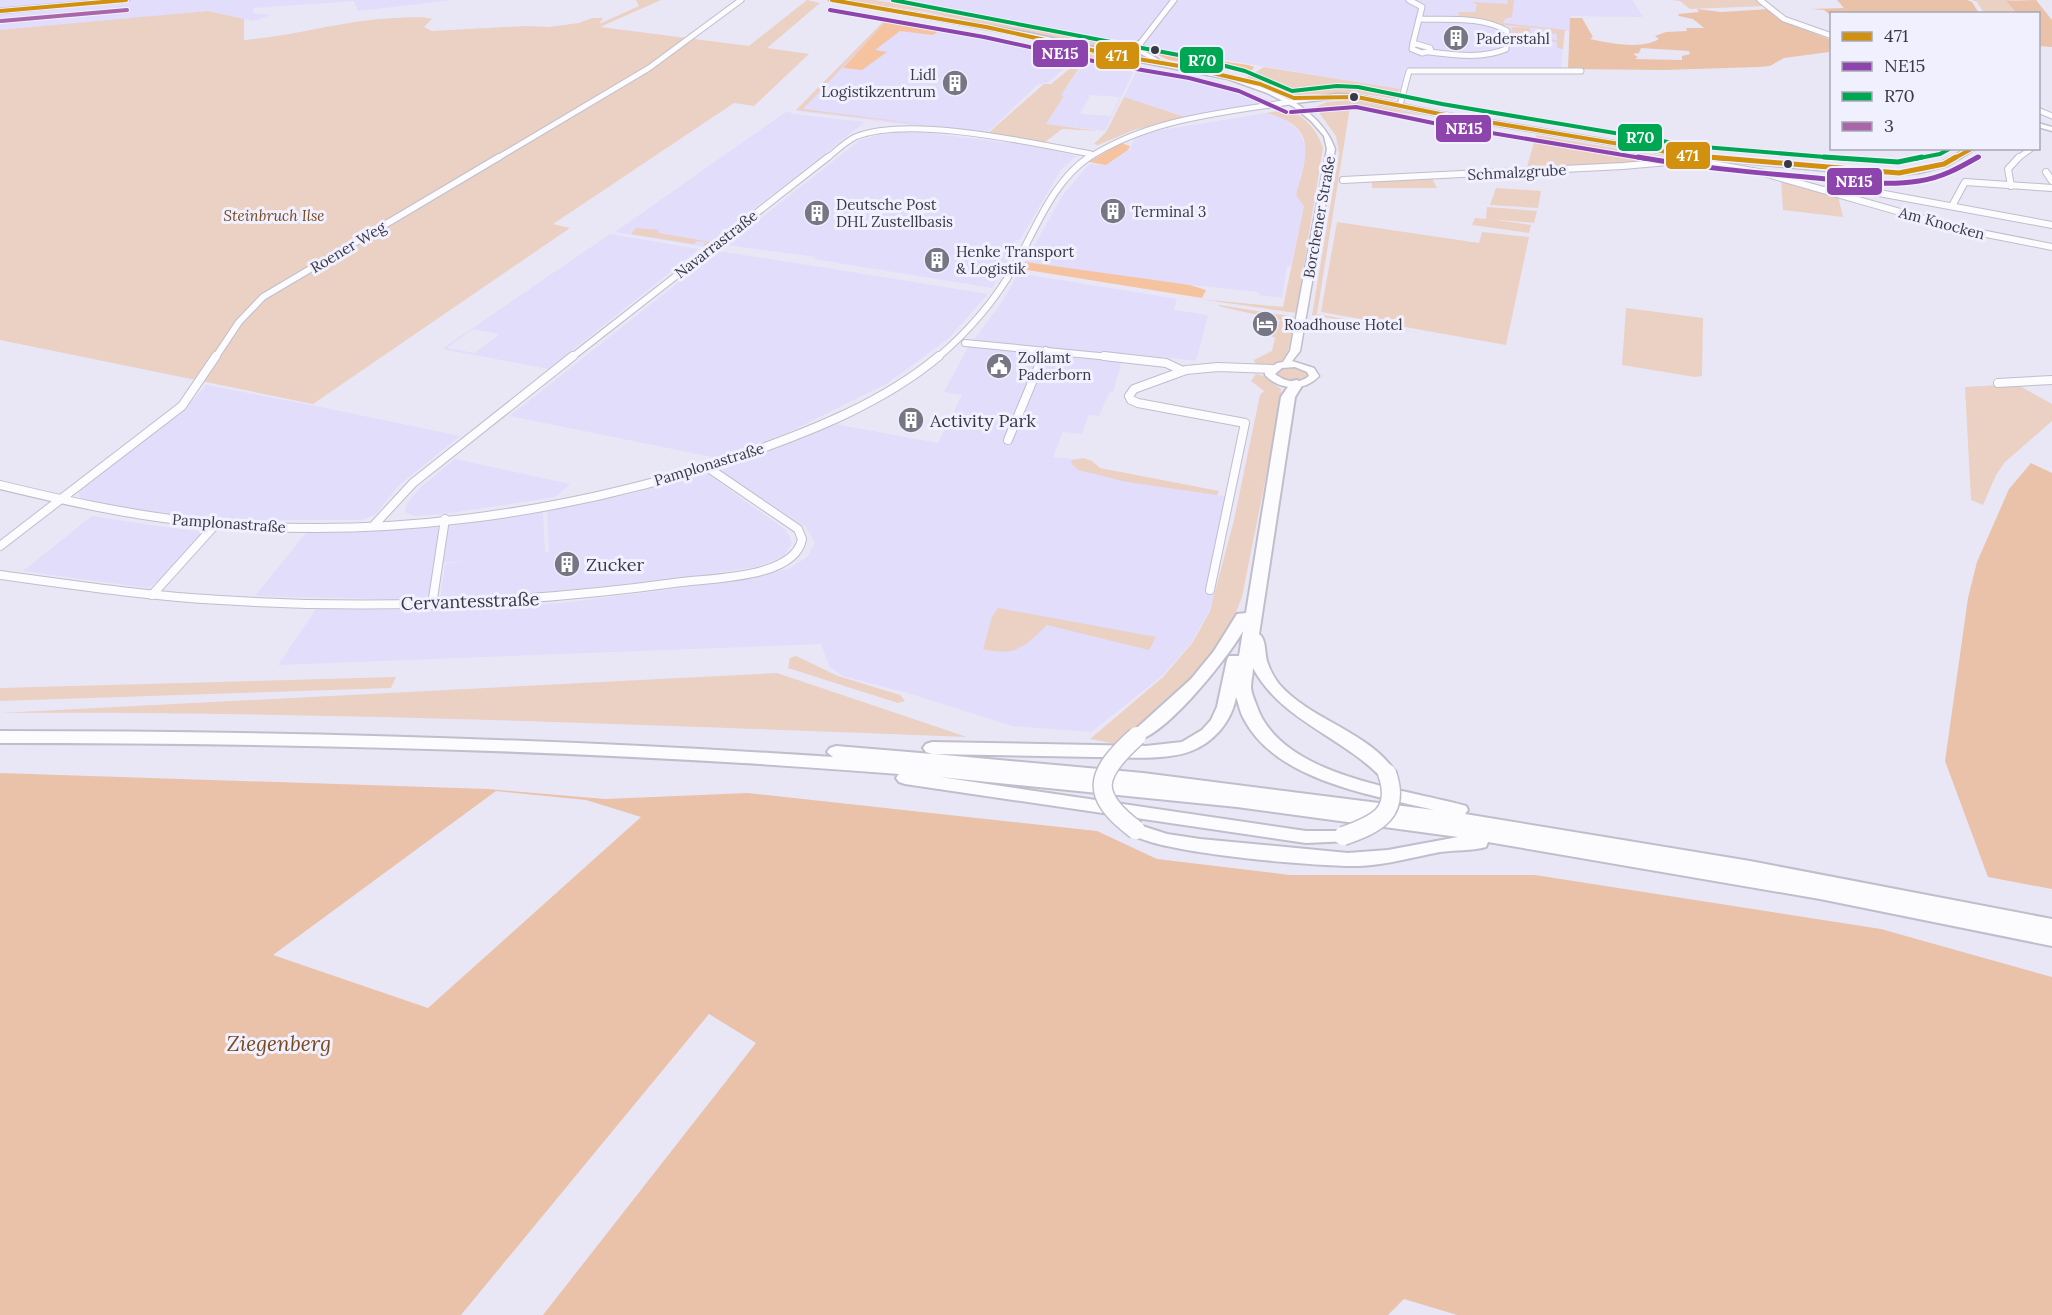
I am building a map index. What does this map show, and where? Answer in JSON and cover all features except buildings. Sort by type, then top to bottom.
[{"type":"highway","points":[[1275,375],[1288,397]]},
{"type":"highway","points":[[1298,384],[1288,397],[1269,507],[1257,545],[1242,688],[1244,705],[1251,719],[1263,736],[1278,749],[1296,762],[1319,772],[1533,836]]},
{"type":"highway","points":[[1249,614],[1214,665],[1196,686],[1108,764],[1103,777],[1102,790],[1105,802],[1112,812],[1136,830],[1157,838],[1181,843],[1341,858],[1373,858],[1463,842],[1533,836]]},
{"type":"highway","points":[[823,751],[864,746],[1146,752],[1186,747],[1208,734],[1226,707],[1249,614]]},
{"type":"highway","points":[[777,759],[796,766],[887,776],[1306,837],[1343,836],[1369,827],[1391,806],[1393,784],[1388,772],[1367,752],[1298,711],[1270,684],[1257,654],[1249,614]]},
{"type":"highway","points":[[0,726],[392,730],[622,739],[823,751],[1149,779],[1402,810],[1682,867],[1964,914],[2052,926]]},
{"type":"highway","points":[[0,737],[358,741],[611,750],[777,759],[1121,788],[1533,836]]},
{"type":"highway","points":[[1964,914],[2052,939]]},
{"type":"main road","points":[[0,11],[126,0]]},
{"type":"main road","name":"Borchener Straße","points":[[832,0],[986,27],[1242,81],[1290,102],[1313,120],[1327,136],[1331,149],[1295,351],[1286,364]]},
{"type":"main road","points":[[1098,52],[1129,50],[1139,43],[1143,53],[1169,64]]},
{"type":"main road","points":[[1242,81],[1260,84],[1294,98],[1337,96],[1366,98],[1766,168],[1899,173],[1944,164],[1970,150]]},
{"type":"main road","points":[[1290,102],[1337,96]]},
{"type":"main road","points":[[1313,120],[1308,106],[1314,100]]},
{"type":"main road","points":[[1295,351],[1301,365]]},
{"type":"main road","points":[[1286,364],[1301,365],[1311,370],[1314,376],[1309,382],[1298,384],[1275,375],[1286,364]]},
{"type":"street","name":"Roener Weg","points":[[0,546],[182,406],[201,381],[238,320],[262,297],[626,82],[741,0]]},
{"type":"street","points":[[1129,58],[1174,0]]},
{"type":"street","points":[[1409,0],[1422,7],[1419,19],[1413,43],[1412,49],[1415,51],[1502,52],[1506,49],[1507,31],[1501,27],[1486,23],[1419,19]]},
{"type":"street","points":[[1760,0],[1784,19],[1830,35]]},
{"type":"street","points":[[1400,105],[1409,71],[1581,71]]},
{"type":"street","name":"Pamplonastraße","points":[[0,486],[151,517],[216,524],[303,527],[445,519],[583,498],[707,467],[793,436],[843,414],[911,376],[954,345],[990,305],[1059,184],[1091,154],[1120,139],[1155,127],[1290,102]]},
{"type":"street","name":"Navarrastraße","points":[[375,524],[413,483],[853,138],[878,130],[920,128],[1091,154]]},
{"type":"street","points":[[2011,186],[2008,169],[2013,162],[2029,150]]},
{"type":"street","name":"Schmalzgrube","points":[[1343,180],[1623,166],[1690,160],[1766,168]]},
{"type":"street","name":"Am Knocken","points":[[1766,168],[1824,190],[1956,228],[2052,248]]},
{"type":"street","points":[[2046,172],[2052,181]]},
{"type":"street","points":[[1952,206],[1965,182],[2052,188]]},
{"type":"street","points":[[1892,194],[1897,184]]},
{"type":"street","points":[[1824,190],[1841,186],[2052,225]]},
{"type":"street","points":[[965,342],[1166,363],[1183,371]]},
{"type":"street","points":[[1008,440],[1046,350]]},
{"type":"street","points":[[1210,590],[1245,423],[1138,403],[1129,398],[1134,389],[1183,371],[1218,367],[1275,375]]},
{"type":"street","points":[[1998,383],[2052,380],[2049,377],[2052,375]]},
{"type":"street","name":"Cervantesstraße","points":[[0,575],[152,595],[277,603],[432,605],[568,596],[681,582],[760,570],[788,562],[799,552],[802,535],[798,529],[707,467]]},
{"type":"street","points":[[394,505],[394,523]]},
{"type":"street","points":[[432,605],[445,519]]},
{"type":"street","points":[[152,595],[216,524]]},
{"type":"shaded area","points":[[0,0],[452,0],[358,11],[354,1],[253,8],[253,13],[271,15],[253,21],[208,11],[0,32]]},
{"type":"shaded area","points":[[882,0],[1632,0],[1643,17],[1571,16],[1569,31],[1564,31],[1561,69],[1405,68],[1400,89],[1004,23]]},
{"type":"shaded area","points":[[886,19],[1002,39],[1078,57],[1047,83],[1037,85],[986,134],[796,111]]},
{"type":"shaded area","points":[[887,20],[939,31],[933,35],[900,31],[875,50],[887,52],[862,70],[843,68]]},
{"type":"shaded area","points":[[1160,52],[1254,67],[1252,70],[1240,70],[1169,60],[1153,53]]},
{"type":"shaded area","points":[[1088,58],[1136,66],[1105,131],[1046,124],[1064,96],[1061,95]],"holes":[[[1090,95],[1120,97],[1111,116],[1080,114]]]},
{"type":"shaded area","points":[[1139,66],[1216,80],[1272,101],[1186,117],[1124,97]]},
{"type":"shaded area","points":[[787,111],[794,114],[865,122],[705,247],[615,232]]},
{"type":"shaded area","points":[[1266,113],[1283,118],[1299,131],[1307,150],[1296,195],[1304,205],[1291,266],[1287,266],[1282,298],[1259,295],[1259,292],[1145,280],[1025,262],[1062,196],[1089,164],[1106,165],[1129,150],[1135,138],[1156,131]]},
{"type":"shaded area","points":[[911,131],[1034,146],[1076,156],[1060,171],[1020,240],[1015,240],[1014,243],[1017,244],[992,288],[814,259],[816,257],[727,245],[860,140],[891,132]]},
{"type":"shaded area","points":[[1121,143],[1130,146],[1128,150],[1106,165],[1089,162]]},
{"type":"shaded area","points":[[610,234],[699,249],[549,369],[442,349]],"holes":[[[473,329],[500,334],[474,353],[447,348]]]},
{"type":"shaded area","points":[[718,251],[988,294],[948,339],[886,384],[787,433],[717,458],[510,416]]},
{"type":"shaded area","points":[[1025,262],[1190,285],[1206,290],[1202,298],[1021,269]]},
{"type":"shaded area","points":[[1018,273],[1177,299],[1174,310],[1208,315],[1196,361],[1124,353],[1113,392],[1110,392],[1099,416],[1089,415],[1082,434],[1063,432],[1053,457],[1074,459],[1071,463],[1078,470],[1126,481],[1225,496],[1205,589],[1216,591],[1209,611],[1192,642],[1162,676],[1091,732],[1012,726],[908,693],[842,676],[830,667],[821,644],[278,665],[316,609],[433,610],[561,603],[681,588],[789,569],[808,556],[815,543],[805,526],[724,475],[722,470],[835,424],[938,443],[962,395],[944,392],[967,349],[1004,299]]},
{"type":"shaded area","points":[[206,385],[460,436],[399,485],[376,514],[362,520],[218,520],[179,517],[105,506],[80,499],[79,492],[187,407]]},
{"type":"shaded area","points":[[455,459],[570,484],[555,497],[444,514],[415,516],[405,512],[407,503],[422,486]]},
{"type":"shaded area","points":[[707,474],[786,530],[792,543],[784,556],[756,567],[681,578],[548,592],[440,599],[445,564],[467,561],[442,563],[446,528],[450,526],[543,510],[545,552],[549,552],[547,509],[626,495]]},
{"type":"shaded area","points":[[92,516],[203,532],[159,580],[148,588],[23,571]]},
{"type":"shaded area","points":[[434,525],[441,529],[429,600],[255,596],[307,532],[358,532]]},
{"type":"green space","name":"Steinbruch Ilse","points":[[636,0],[661,0],[600,27],[749,46],[807,0],[820,3],[767,48],[809,54],[754,106],[734,103],[553,224],[570,228],[313,404],[0,340],[0,30],[208,11],[244,19],[244,40],[376,19],[418,17],[432,19],[424,27],[432,31],[548,27],[603,18],[599,24],[639,6]]},
{"type":"green space","points":[[846,0],[875,0],[1118,42],[1111,46],[1096,48],[926,12]]},
{"type":"green space","points":[[1508,0],[1514,0],[1512,17],[1505,19],[1503,23],[1565,30],[1563,49],[1557,48],[1557,42],[1542,40],[1557,40],[1557,34],[1536,31],[1538,29],[1548,31],[1548,29],[1503,25],[1461,18],[1458,15],[1459,12],[1475,12],[1477,4],[1471,2],[1507,4]]},
{"type":"green space","points":[[1671,0],[1757,0],[1766,6],[1690,9],[1680,1]]},
{"type":"green space","points":[[1837,0],[1967,0],[1972,2],[1978,12],[1830,12],[1830,15],[1824,10],[1811,9],[1844,8]]},
{"type":"green space","points":[[1972,0],[2020,0],[2006,1],[2014,12],[1983,12],[1977,2]]},
{"type":"green space","points":[[2036,0],[2052,20],[2052,47],[2040,46],[2040,12],[2015,12],[2006,1]]},
{"type":"green space","points":[[1697,9],[1721,12],[1770,9],[1780,19],[1830,40],[1829,52],[1784,58],[1770,66],[1758,67],[1664,70],[1568,69],[1570,18],[1582,18],[1593,37],[1590,39],[1615,44],[1643,44],[1659,39],[1655,36],[1666,32],[1687,31],[1686,28],[1704,28],[1693,19],[1678,14],[1699,12]],"holes":[[[1641,48],[1689,51],[1690,54],[1682,56],[1682,60],[1635,59],[1638,57],[1633,54],[1639,53]]]},
{"type":"green space","points":[[886,19],[941,29],[937,31],[887,20],[803,109],[935,126],[796,110]]},
{"type":"green space","points":[[1512,27],[1530,28],[1531,36],[1538,38],[1537,45],[1510,44]]},
{"type":"green space","points":[[1088,54],[1098,56],[1097,59],[1086,58],[1061,95],[1064,96],[1046,124],[1098,131],[1062,129],[1045,142],[986,135],[1044,84],[1051,84]]},
{"type":"green space","points":[[1264,67],[1400,89],[1395,99],[1358,93],[1290,95],[1246,78]]},
{"type":"green space","points":[[1124,97],[1185,117],[1134,130],[1098,145],[1094,144],[1106,132]]},
{"type":"green space","points":[[1351,100],[1351,104],[1352,100],[1428,116],[1350,107],[1317,314],[1424,334],[1312,315],[1339,154],[1336,136],[1315,107],[1327,102]]},
{"type":"green space","points":[[1283,110],[1303,118],[1317,135],[1323,148],[1296,313],[1200,299],[1283,307],[1304,206],[1296,195],[1303,167],[1305,144],[1302,134],[1295,126],[1266,113]]},
{"type":"green space","points":[[1536,135],[1681,159],[1531,170],[1527,167]]},
{"type":"green space","points":[[1432,178],[1437,188],[1372,188],[1372,181]]},
{"type":"green space","points":[[1781,179],[1838,196],[1843,217],[1783,210]]},
{"type":"green space","points":[[1496,188],[1541,191],[1538,208],[1490,205]]},
{"type":"green space","points":[[1487,207],[1537,211],[1534,223],[1489,219],[1531,225],[1529,233],[1472,225],[1475,218],[1486,219]]},
{"type":"green space","points":[[1337,222],[1479,243],[1482,232],[1529,237],[1506,345],[1321,312]]},
{"type":"green space","points":[[636,228],[658,230],[658,233],[711,242],[703,246],[706,242],[697,241],[693,244],[631,234]]},
{"type":"green space","points":[[1219,305],[1296,317],[1286,359],[1267,366],[1256,367],[1254,360],[1272,351],[1275,338],[1269,335],[1280,320]]},
{"type":"green space","points":[[1626,308],[1703,318],[1702,376],[1695,377],[1622,365]]},
{"type":"green space","points":[[1295,366],[1306,370],[1310,376],[1301,381],[1292,381],[1275,374],[1279,368]]},
{"type":"green space","points":[[1256,374],[1264,376],[1281,389],[1281,401],[1242,597],[1228,633],[1209,662],[1152,717],[1117,744],[1090,739],[1163,677],[1193,642],[1210,611],[1234,520],[1260,395],[1264,391],[1251,381]]},
{"type":"green space","points":[[2016,384],[2052,404],[2052,421],[2005,462],[1996,475],[1983,505],[1971,500],[1965,387]]},
{"type":"green space","points":[[1083,458],[1092,461],[1100,468],[1219,491],[1217,495],[1127,482],[1078,470],[1071,463],[1072,460]]},
{"type":"green space","points":[[2031,463],[2052,473],[2052,889],[1988,877],[1945,761],[1968,598],[1977,562],[2009,489]]},
{"type":"green space","points":[[998,608],[1156,637],[1149,650],[1047,625],[1019,648],[1004,652],[983,649],[992,617]]},
{"type":"green space","points":[[796,656],[838,676],[900,695],[905,701],[898,703],[788,668],[790,658]]},
{"type":"green space","points":[[777,673],[967,737],[363,717],[0,713]]},
{"type":"green space","points":[[396,677],[391,688],[0,701],[0,688]]},
{"type":"green space","name":"Ziegenberg","points":[[0,773],[488,789],[605,799],[748,793],[1097,831],[1157,859],[1290,875],[1535,875],[1881,929],[2052,977],[2052,1315],[1457,1315],[1404,1299],[1388,1315],[543,1315],[756,1043],[709,1014],[461,1315],[0,1315]],"holes":[[[496,791],[586,800],[641,817],[428,1008],[273,955]]]},
{"type":"transit line","name":"471","points":[[0,11],[126,0]]},
{"type":"transit line","name":"471","points":[[832,0],[986,27],[1109,54],[1191,68],[1260,84],[1294,98],[1357,97],[1440,114],[1691,156],[1899,173],[1944,164],[1969,150]]},
{"type":"transit line","name":"R70","points":[[893,0],[1194,58],[1245,71],[1292,91],[1337,86],[1358,87],[1442,104],[1692,146],[1768,154],[1898,162],[1940,154],[1947,150]]},
{"type":"transit line","name":"3","points":[[1,21],[127,10]]},
{"type":"transit line","name":"NE15","points":[[830,10],[984,37],[1107,64],[1189,78],[1239,91],[1286,112]]},
{"type":"transit line","name":"NE15","points":[[1291,112],[1356,107],[1438,124],[1689,166],[1850,181],[1899,183],[1921,181],[1948,174],[1979,157]]},
{"type":"place","name":"Paderstahl","points":[[1456,38]]},
{"type":"place","name":"Lidl Logistikzentrum","points":[[955,83]]},
{"type":"place","name":"Terminal 3","points":[[1113,211]]},
{"type":"place","name":"Deutsche Post DHL Zustellbasis","points":[[817,213]]},
{"type":"place","name":"Henke Transport & Logistik","points":[[937,260]]},
{"type":"place","name":"Roadhouse Hotel","points":[[1265,324]]},
{"type":"place","name":"Zollamt Paderborn","points":[[999,366]]},
{"type":"place","name":"Activity Park","points":[[911,420]]},
{"type":"place","name":"Zucker","points":[[567,564]]}]
